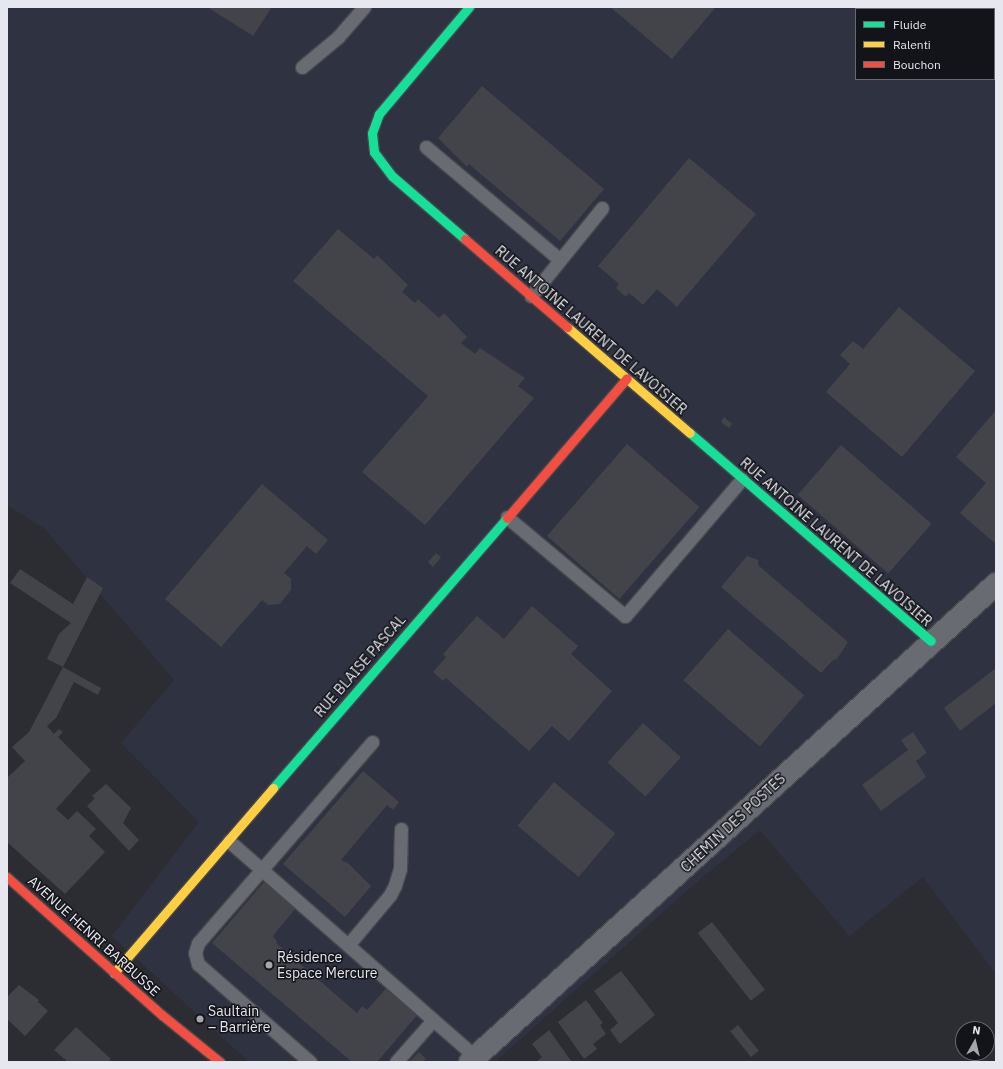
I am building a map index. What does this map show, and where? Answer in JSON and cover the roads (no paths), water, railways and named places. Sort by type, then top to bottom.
[{"type":"street","name":"RUE ANTOINE LAURENT DE LAVOISIER","points":[[469,7],[379,114],[372,133],[374,152],[392,176],[931,641]]},
{"type":"street","name":"RUE BLAISE PASCAL","points":[[114,973],[627,378]]},
{"type":"street","name":"CHEMIN DES POSTES","points":[[473,1060],[931,641],[996,584]]},
{"type":"street","name":"AVENUE HENRI BARBUSSE","points":[[7,877],[162,1015],[220,1062]]},
{"type":"street","name":"AVENUE HENRI BARBUSSE","points":[[162,1015],[205,1062]]},
{"type":"lane","points":[[302,67],[338,37],[364,7]]},
{"type":"lane","points":[[426,147],[560,260]]},
{"type":"lane","points":[[531,296],[602,208]]},
{"type":"lane","points":[[507,518],[625,616],[742,479]]},
{"type":"lane","points":[[310,1062],[198,964],[195,959],[198,943],[372,742]]},
{"type":"lane","points":[[348,945],[395,885],[400,869],[401,829]]},
{"type":"lane","points":[[228,840],[433,1020],[473,1060]]},
{"type":"lane","points":[[396,1062],[433,1020]]},
{"type":"place","name":"Résidence Espace Mercure","points":[[269,965]]},
{"type":"place","name":"Saultain – Barrière","points":[[200,1019]]}]
